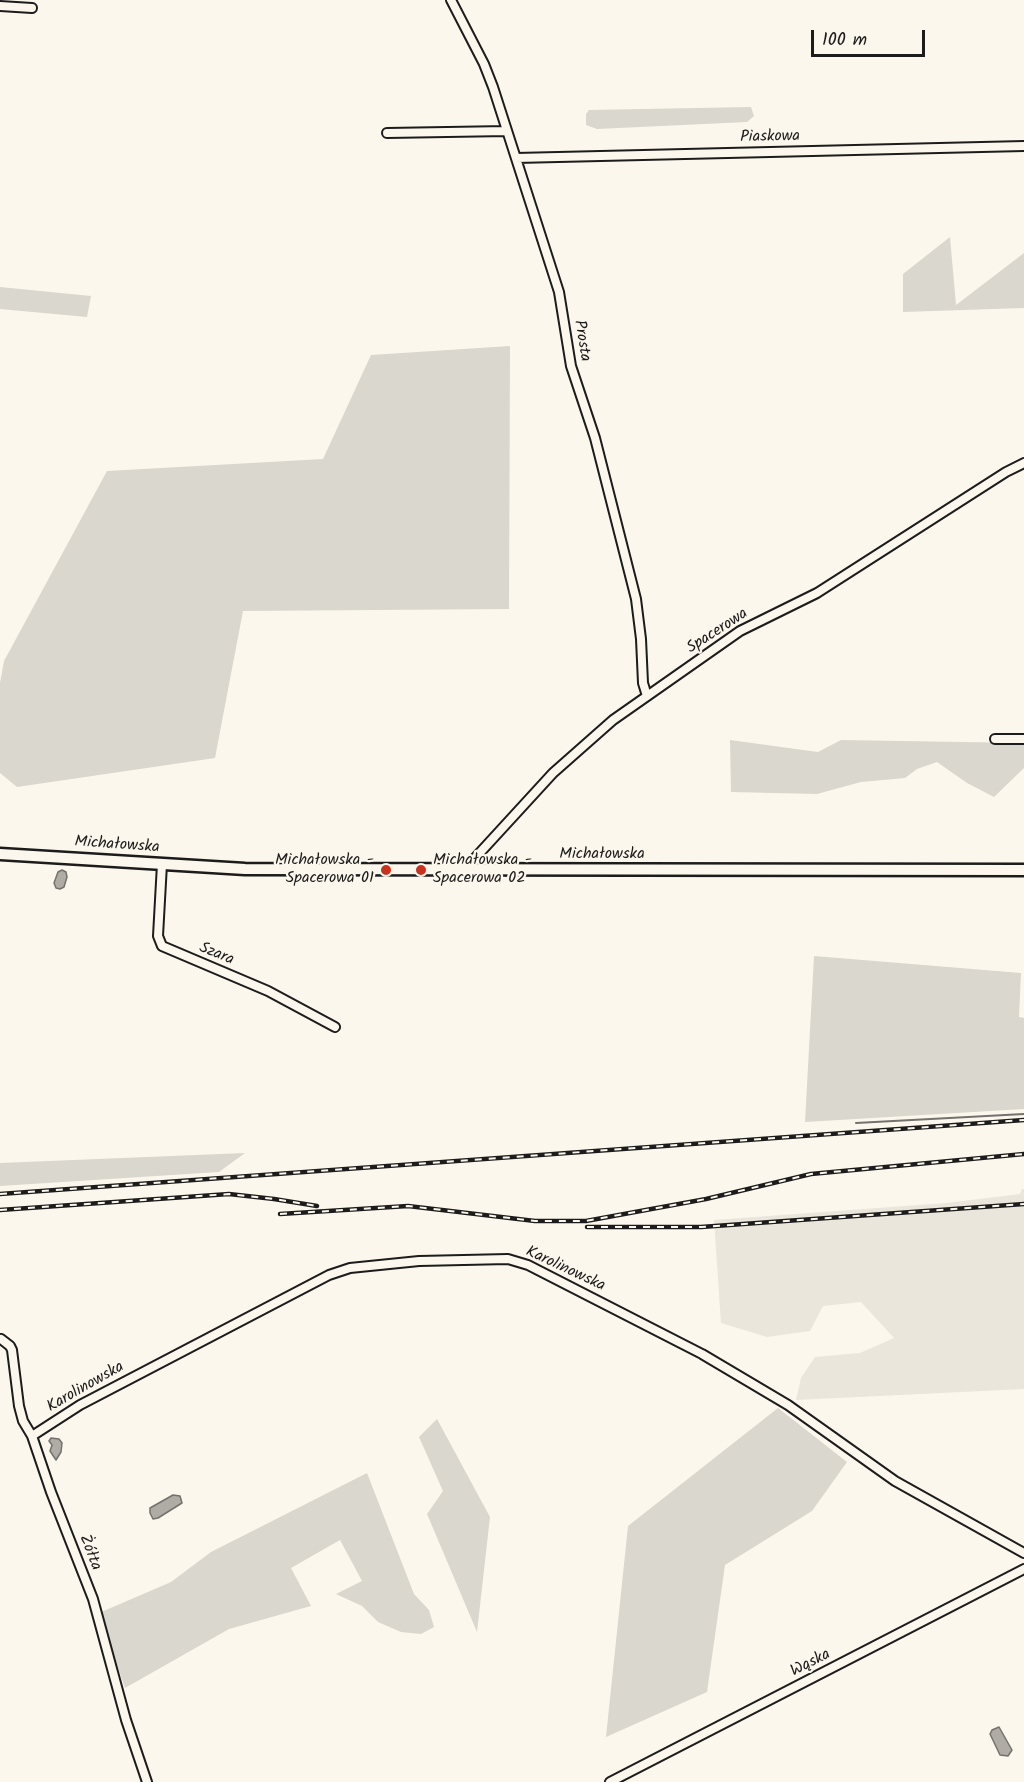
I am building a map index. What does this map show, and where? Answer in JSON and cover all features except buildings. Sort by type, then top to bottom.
[{"type":"street","name":"Prosta","points":[[451,0],[484,64],[559,292],[572,366],[595,438],[609,498],[628,562],[636,599],[643,683],[647,696]]},
{"type":"street","points":[[0,6],[32,8]]},
{"type":"street","points":[[387,133],[507,131]]},
{"type":"street","name":"Piaskowa","points":[[516,158],[1024,146]]},
{"type":"street","name":"Spacerowa","points":[[464,871],[553,773],[607,725],[740,631],[817,593],[1006,472],[1024,463]]},
{"type":"street","points":[[995,739],[1024,739]]},
{"type":"street","name":"Michałowska","points":[[0,854],[245,869],[1024,870]]},
{"type":"street","name":"Szara","points":[[162,864],[158,936],[162,946],[268,991],[335,1027]]},
{"type":"street","name":"Karolinowska","points":[[32,1436],[90,1400],[329,1275],[350,1268],[419,1261],[508,1259],[528,1265],[702,1354],[788,1405],[895,1481],[1024,1553]]},
{"type":"street","name":"Żółta","points":[[1,1340],[12,1350],[20,1413],[32,1436],[93,1599],[126,1720],[147,1782]]},
{"type":"street","name":"Wąska","points":[[610,1782],[1024,1569]]},
{"type":"shaded area","points":[[751,107],[754,116],[747,122],[597,129],[586,125],[586,114],[589,110]]},
{"type":"shaded area","points":[[950,237],[956,305],[1024,253],[1024,308],[903,312],[903,274]]},
{"type":"shaded area","points":[[0,287],[91,296],[87,317],[0,309]]},
{"type":"shaded area","points":[[510,346],[509,609],[243,611],[215,758],[17,787],[0,773],[0,683],[4,661],[107,471],[323,459],[371,355]]},
{"type":"shaded area","points":[[730,740],[818,752],[841,740],[1024,743],[1024,768],[994,797],[967,783],[937,762],[917,769],[905,778],[861,782],[817,794],[731,792]]},
{"type":"shaded area","points":[[62,870],[66,872],[67,877],[64,887],[60,889],[56,888],[54,883],[58,872]]},
{"type":"shaded area","points":[[814,956],[1021,973],[1019,1017],[1024,1018],[1024,1109],[805,1122]]},
{"type":"shaded area","points":[[245,1153],[219,1172],[0,1186],[0,1163]]},
{"type":"shaded area","points":[[1024,1189],[1024,1389],[796,1400],[801,1378],[815,1357],[860,1353],[894,1338],[861,1302],[823,1306],[810,1331],[767,1337],[721,1323],[714,1220],[946,1203],[1020,1194]]},
{"type":"shaded area","points":[[778,1408],[847,1462],[812,1511],[725,1565],[707,1692],[606,1737],[628,1526]]},
{"type":"shaded area","points":[[437,1419],[490,1517],[477,1632],[427,1514],[443,1491],[419,1437]]},
{"type":"shaded area","points":[[51,1438],[59,1439],[62,1443],[61,1452],[56,1460],[50,1451]]},
{"type":"shaded area","points":[[367,1473],[414,1594],[429,1610],[434,1627],[421,1634],[401,1632],[378,1622],[362,1606],[336,1594],[362,1581],[340,1540],[291,1568],[311,1606],[229,1629],[125,1688],[99,1613],[171,1582],[211,1552]]},
{"type":"shaded area","points":[[173,1495],[180,1496],[182,1503],[153,1519],[150,1508]]},
{"type":"shaded area","points":[[999,1727],[1012,1750],[1008,1756],[1000,1755],[990,1734],[992,1730]]},
{"type":"waterway","points":[[856,1123],[1024,1114]]},
{"type":"railway","points":[[0,1194],[1024,1120]]},
{"type":"railway","points":[[280,1214],[408,1206],[535,1221],[586,1221],[706,1199],[811,1174],[1024,1154]]},
{"type":"railway","points":[[0,1210],[229,1194],[317,1206]]},
{"type":"railway","points":[[587,1227],[701,1227],[1024,1204]]},
{"type":"place","name":"Michałowska - Spacerowa 01","points":[[386,870]]},
{"type":"place","name":"Michałowska - Spacerowa 02","points":[[421,870]]}]
